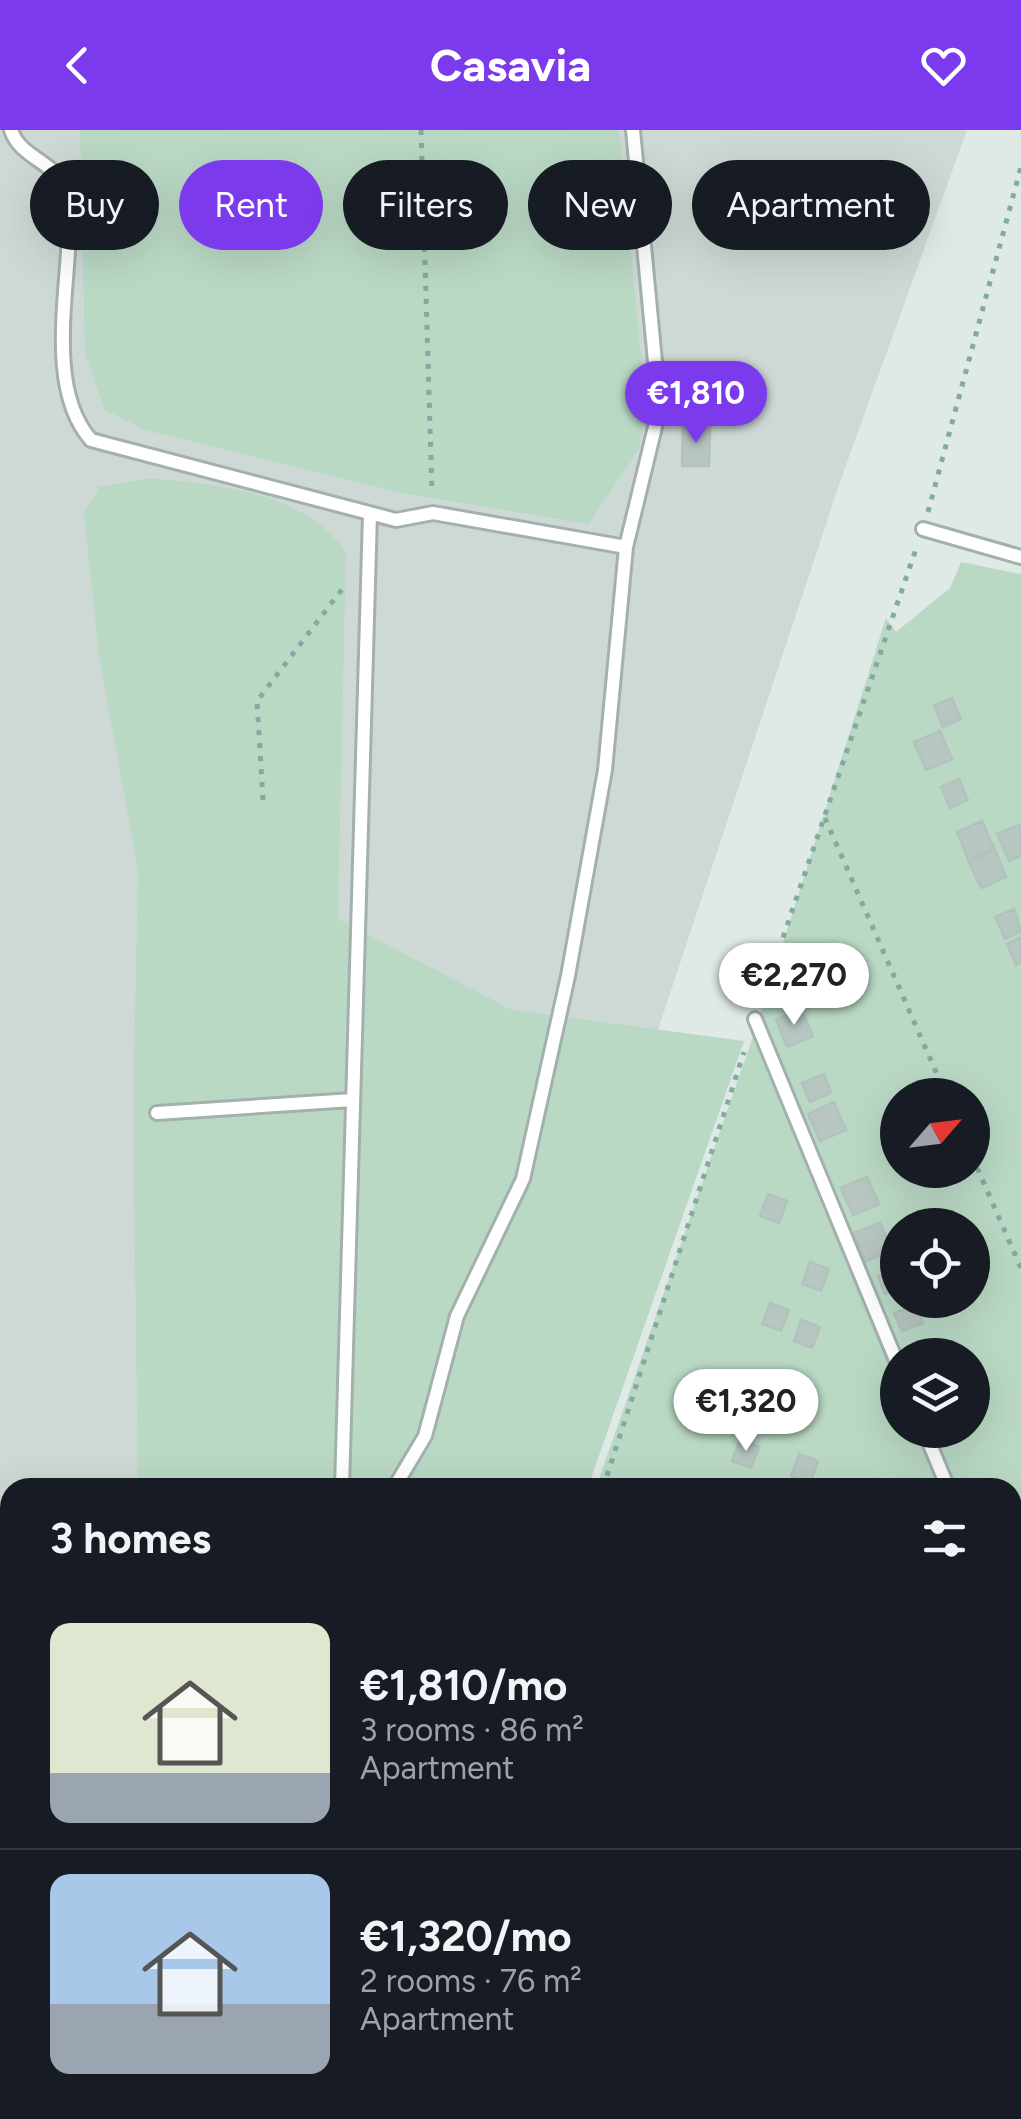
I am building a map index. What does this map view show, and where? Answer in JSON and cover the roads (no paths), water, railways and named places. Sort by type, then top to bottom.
[{"type":"lane","points":[[11,130],[22,148],[63,178],[69,195],[63,366],[70,407],[91,440],[396,520],[432,513],[626,548]]},
{"type":"lane","points":[[400,1478],[425,1436],[457,1316],[523,1179],[568,976],[604,770],[626,548],[655,428],[658,393],[656,332],[633,130]]},
{"type":"lane","points":[[342,1478],[370,514]]},
{"type":"lane","points":[[923,529],[1021,556]]},
{"type":"lane","points":[[755,1020],[886,1338]]},
{"type":"lane","points":[[158,1112],[352,1100]]},
{"type":"lane","points":[[931,1448],[944,1478]]}]
